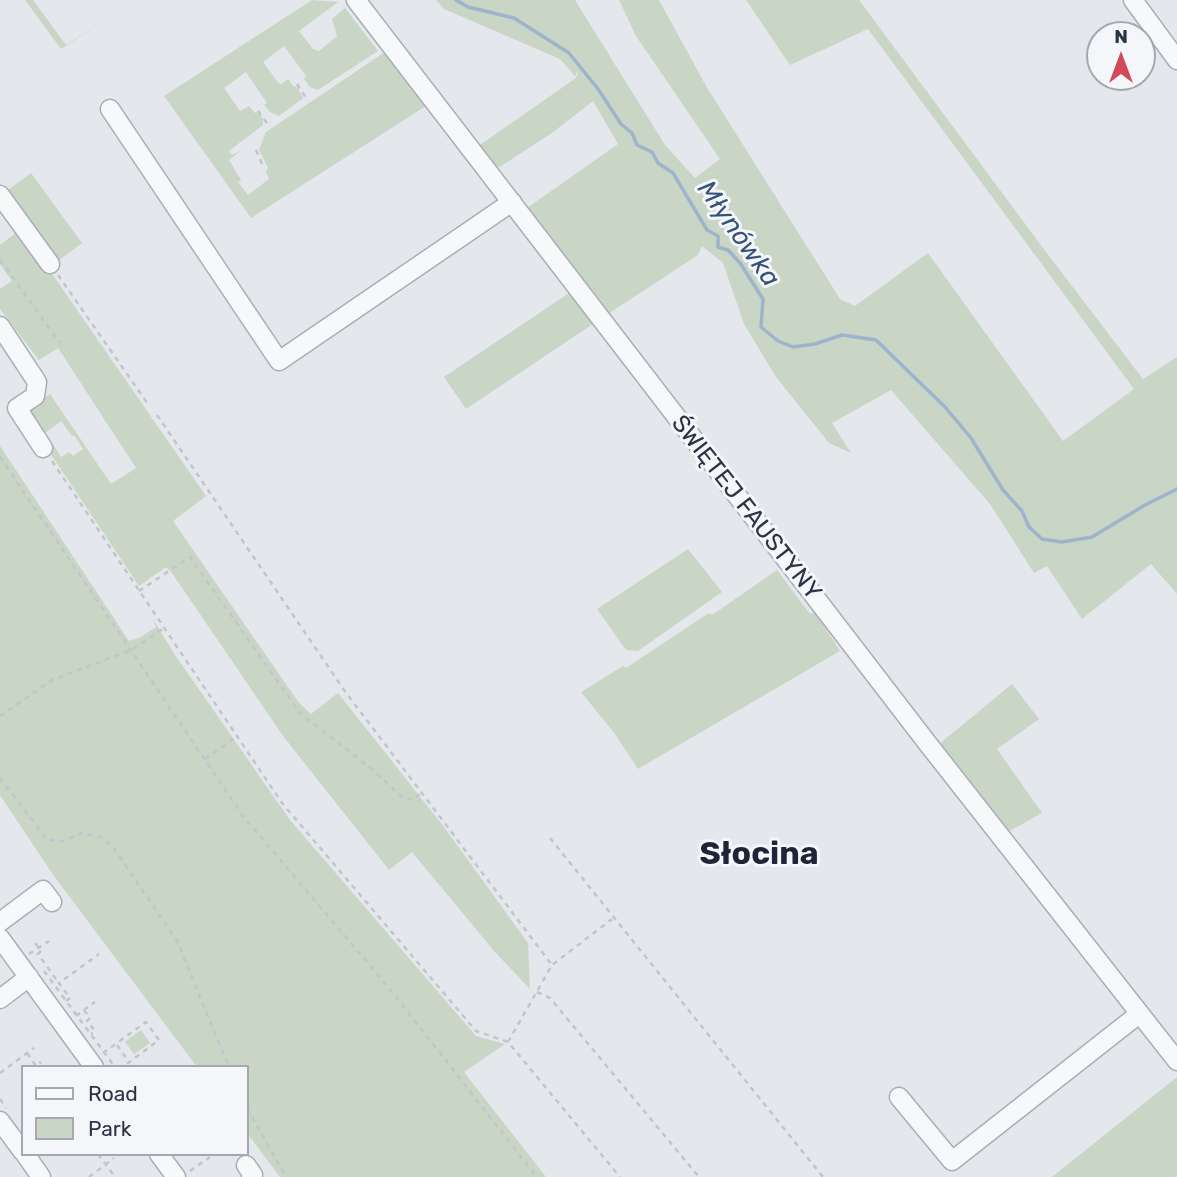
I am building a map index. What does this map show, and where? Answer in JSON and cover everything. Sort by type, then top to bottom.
[{"type":"street","name":"ŚWIĘTEJ FAUSTYNY","points":[[356,0],[1177,1061]]},
{"type":"street","points":[[1133,0],[1177,60]]},
{"type":"street","points":[[110,109],[279,361],[512,202]]},
{"type":"street","points":[[0,195],[50,264]]},
{"type":"street","points":[[0,326],[37,382],[35,396],[17,408],[43,448]]},
{"type":"street","points":[[0,922],[43,890],[52,902]]},
{"type":"street","points":[[0,938],[96,1060]]},
{"type":"street","points":[[0,999],[29,978]]},
{"type":"street","points":[[899,1097],[952,1161],[1139,1014]]},
{"type":"street","points":[[4,1111],[21,1147]]},
{"type":"street","points":[[26,1156],[41,1177]]},
{"type":"street","points":[[160,1156],[176,1177]]},
{"type":"path","points":[[296,84],[308,101]]},
{"type":"path","points":[[258,111],[269,126]]},
{"type":"path","points":[[256,150],[264,168]]},
{"type":"path","points":[[0,260],[60,343]]},
{"type":"path","points":[[50,264],[148,404]]},
{"type":"path","points":[[158,415],[344,690],[552,965]]},
{"type":"path","points":[[43,448],[282,803],[476,1031],[508,1042],[620,1177]]},
{"type":"path","points":[[0,457],[243,816],[389,988],[537,1177]]},
{"type":"path","points":[[139,591],[190,557],[300,713],[373,770],[403,798],[413,800],[422,792]]},
{"type":"path","points":[[0,716],[52,680],[131,650],[164,628]]},
{"type":"path","points":[[205,759],[237,736]]},
{"type":"path","points":[[0,778],[47,839],[60,842],[82,833],[101,837],[113,847],[177,941],[228,1065]]},
{"type":"path","points":[[550,838],[823,1177]]},
{"type":"path","points":[[508,1042],[552,965],[614,918]]},
{"type":"path","points":[[49,940],[32,953],[70,998],[66,1000]]},
{"type":"path","points":[[35,943],[41,951],[38,954],[66,1000],[91,1034],[96,1060],[146,1022],[159,1040],[125,1065]]},
{"type":"path","points":[[56,982],[99,954]]},
{"type":"path","points":[[537,992],[550,998],[699,1177]]},
{"type":"path","points":[[78,1014],[95,1002]]},
{"type":"path","points":[[84,1010],[95,1031],[91,1034]]},
{"type":"path","points":[[116,1044],[129,1062]]},
{"type":"path","points":[[0,1073],[34,1048]]},
{"type":"path","points":[[27,1053],[35,1065]]},
{"type":"path","points":[[37,1065],[41,1062]]},
{"type":"path","points":[[248,1110],[286,1177]]},
{"type":"path","points":[[99,1156],[117,1176]]},
{"type":"path","points":[[181,1177],[210,1157]]},
{"type":"path","points":[[89,1177],[114,1158]]},
{"type":"green space","points":[[25,0],[33,0],[66,45],[108,18],[61,49]]},
{"type":"green space","points":[[312,0],[338,2],[299,31],[313,49],[319,51],[337,36],[332,19],[345,8],[378,51],[318,90],[310,87],[304,79],[306,76],[284,46],[263,62],[280,85],[288,79],[298,88],[303,98],[279,116],[264,105],[267,103],[246,72],[224,88],[240,111],[249,106],[255,113],[258,111],[263,119],[263,125],[229,151],[232,155],[242,150],[229,160],[241,180],[238,182],[248,195],[269,179],[266,171],[268,168],[259,150],[266,132],[388,50],[429,104],[251,218],[164,96]]},
{"type":"green space","points":[[436,0],[575,0],[665,145],[695,178],[720,159],[636,36],[619,0],[659,0],[706,86],[840,299],[855,306],[928,253],[1063,441],[1134,389],[868,29],[790,65],[746,0],[859,0],[1143,379],[1177,357],[1177,594],[1151,564],[1082,619],[1047,566],[1034,573],[990,504],[891,390],[832,423],[851,453],[829,443],[776,377],[744,324],[723,263],[702,246],[698,255],[608,314],[527,208],[618,144],[593,101],[552,133],[494,170],[477,147],[576,78],[579,69],[575,76],[560,59],[444,9]]},
{"type":"green space","points":[[31,173],[82,243],[54,264],[3,194]]},
{"type":"green space","points":[[21,229],[206,496],[173,521],[299,703],[311,714],[338,693],[444,827],[528,943],[530,989],[494,951],[412,852],[389,870],[283,736],[172,573],[166,567],[139,586],[48,450],[53,444],[61,457],[69,452],[73,456],[83,449],[74,435],[72,436],[61,421],[41,436],[23,412],[50,394],[111,484],[136,468],[58,348],[39,360],[0,309],[0,289],[12,281],[0,264],[0,245]]},
{"type":"green space","points":[[572,291],[596,322],[466,409],[444,377]]},
{"type":"green space","points":[[0,446],[129,641],[156,627],[153,619],[290,820],[476,1036],[505,1044],[464,1072],[546,1177],[280,1177],[248,1134],[248,1065],[196,1065],[54,876],[0,795]]},
{"type":"green space","points":[[688,549],[722,592],[638,651],[626,650],[597,609]]},
{"type":"green space","points":[[777,570],[810,614],[815,612],[840,651],[638,769],[615,734],[581,692],[623,666],[626,668],[709,613],[712,615]]},
{"type":"green space","points":[[1012,684],[1039,719],[997,749],[1042,813],[1006,833],[938,745]]},
{"type":"green space","points":[[141,1030],[150,1043],[134,1054],[125,1042]]},
{"type":"green space","points":[[1177,1077],[1177,1176],[1052,1177]]},
{"type":"waterway","name":"Młynówka","points":[[456,0],[468,7],[514,18],[569,53],[598,89],[621,124],[632,133],[637,145],[652,152],[658,163],[673,173],[707,230],[718,236],[718,247],[728,250],[740,263],[763,299],[761,327],[778,341],[793,347],[815,344],[842,335],[876,340],[945,407],[971,438],[1003,490],[1022,511],[1029,527],[1042,539],[1062,542],[1092,537],[1177,489]]},
{"type":"district","name":"Słocina","points":[[759,855]]}]
